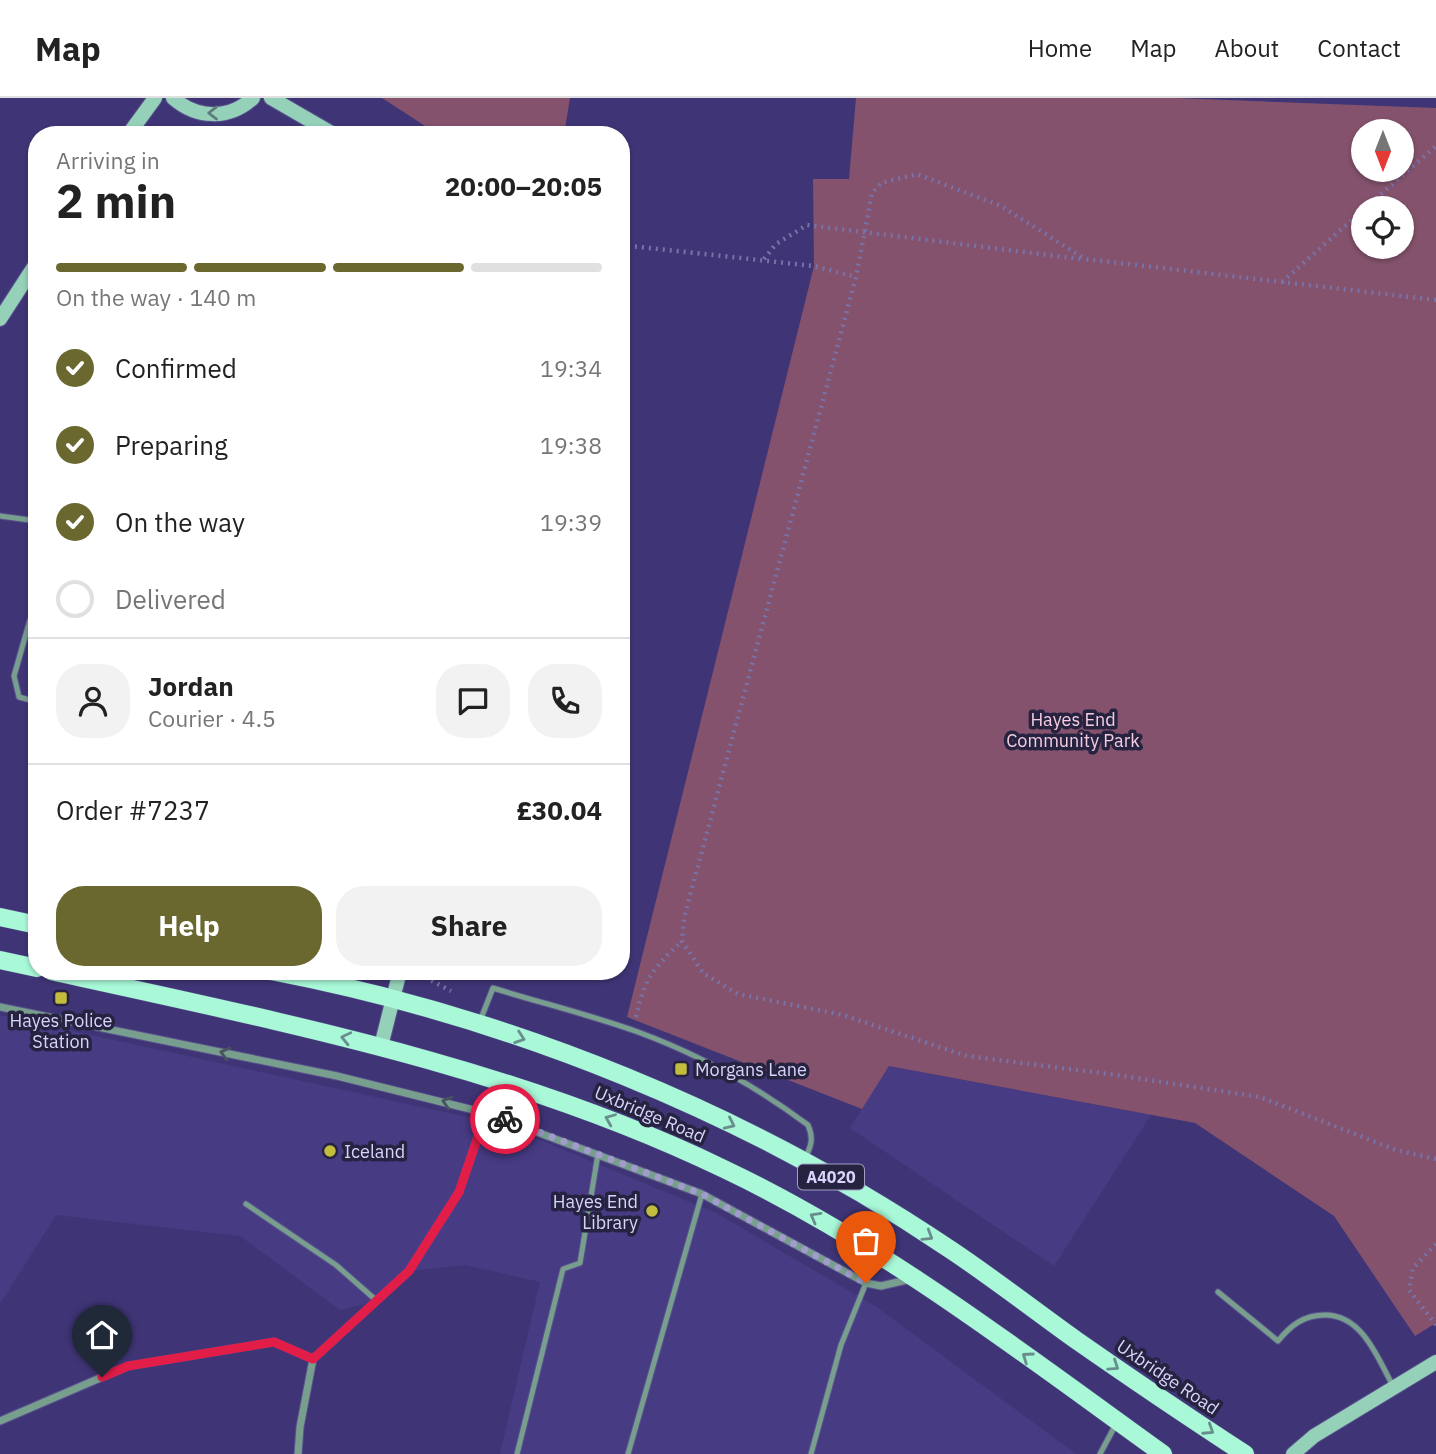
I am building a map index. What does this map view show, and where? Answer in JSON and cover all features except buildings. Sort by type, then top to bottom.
[{"type":"main road","points":[[0,916],[28,923]]},
{"type":"main road","points":[[0,960],[28,966]]},
{"type":"main road","name":"Uxbridge Road","points":[[91,980],[382,1046],[531,1090],[666,1142],[786,1200],[915,1277],[1163,1454]]},
{"type":"main road","name":"Uxbridge Road","points":[[318,980],[479,1024],[544,1046],[666,1096],[804,1161],[950,1250],[1089,1349],[1245,1454]]},
{"type":"street","points":[[135,126],[155,98]]},
{"type":"street","points":[[173,98],[192,111],[218,114],[236,110],[253,98]]},
{"type":"street","points":[[271,98],[319,126]]},
{"type":"street","points":[[0,319],[28,276]]},
{"type":"street","points":[[382,1046],[398,980]]},
{"type":"street","points":[[0,1007],[337,1076],[486,1113],[702,1194],[866,1283],[881,1286],[915,1277]]},
{"type":"street","points":[[298,1454],[300,1427],[313,1359],[409,1271],[459,1192],[486,1113]]},
{"type":"street","points":[[0,1421],[128,1366],[274,1342],[313,1359]]},
{"type":"street","points":[[1293,1454],[1314,1436],[1434,1366]]},
{"type":"lane","points":[[0,516],[28,520]]},
{"type":"lane","points":[[28,627],[13,676],[19,696],[28,699]]},
{"type":"lane","points":[[479,1024],[493,988],[637,1031],[733,1076],[808,1125],[812,1134],[811,1144],[804,1161]]},
{"type":"lane","points":[[517,1454],[563,1269],[580,1263],[598,1154]]},
{"type":"lane","points":[[628,1454],[702,1194]]},
{"type":"lane","points":[[246,1204],[335,1265],[377,1301]]},
{"type":"lane","points":[[811,1454],[841,1345],[866,1283]]},
{"type":"lane","points":[[1218,1292],[1278,1340],[1287,1330],[1309,1317],[1332,1315],[1354,1324],[1394,1388]]},
{"type":"lane","points":[[1100,1454],[1118,1422]]},
{"type":"path","points":[[1379,196],[1436,146]]},
{"type":"path","points":[[1085,259],[1001,206],[917,174],[881,184],[872,193],[856,277],[684,918],[682,941],[703,973],[738,994],[843,1015],[967,1056],[1260,1097],[1396,1150],[1436,1159]]},
{"type":"path","points":[[1281,282],[1351,220]]},
{"type":"path","points":[[764,259],[776,244],[807,225],[1436,300]]},
{"type":"path","points":[[630,246],[764,259],[814,266],[856,277]]},
{"type":"path","points":[[637,1031],[635,1020],[643,986],[655,967],[682,941]]},
{"type":"path","points":[[1436,1244],[1413,1268],[1409,1290],[1436,1325]]},
{"type":"shaded area","points":[[0,1015],[499,1124],[552,1145],[716,1213],[875,1306],[1076,1454],[500,1454],[540,1282],[466,1265],[409,1271],[377,1301],[340,1310],[240,1236],[56,1215],[0,1304]]},
{"type":"shaded area","points":[[889,1066],[1151,1115],[1054,1266],[850,1128]]},
{"type":"green space","points":[[382,98],[570,98],[565,126],[425,126]]},
{"type":"green space","name":"Hayes End Community Park","points":[[856,98],[1175,98],[1436,108],[1436,1323],[1415,1336],[1334,1216],[1195,1123],[889,1066],[862,1109],[627,1017],[814,266],[813,179],[849,179]]},
{"type":"way so far","points":[[505,1119],[702,1194],[866,1283]]},
{"type":"place","name":"Hayes Police Station","points":[[61,998]]},
{"type":"place","name":"Morgans Lane","points":[[681,1069]]},
{"type":"place","name":"Iceland","points":[[330,1151]]},
{"type":"place","name":"Hayes End Library","points":[[652,1211]]},
{"type":"route","points":[[102,1377],[128,1366],[274,1342],[313,1359],[409,1271],[459,1192],[486,1113],[505,1119]]}]
